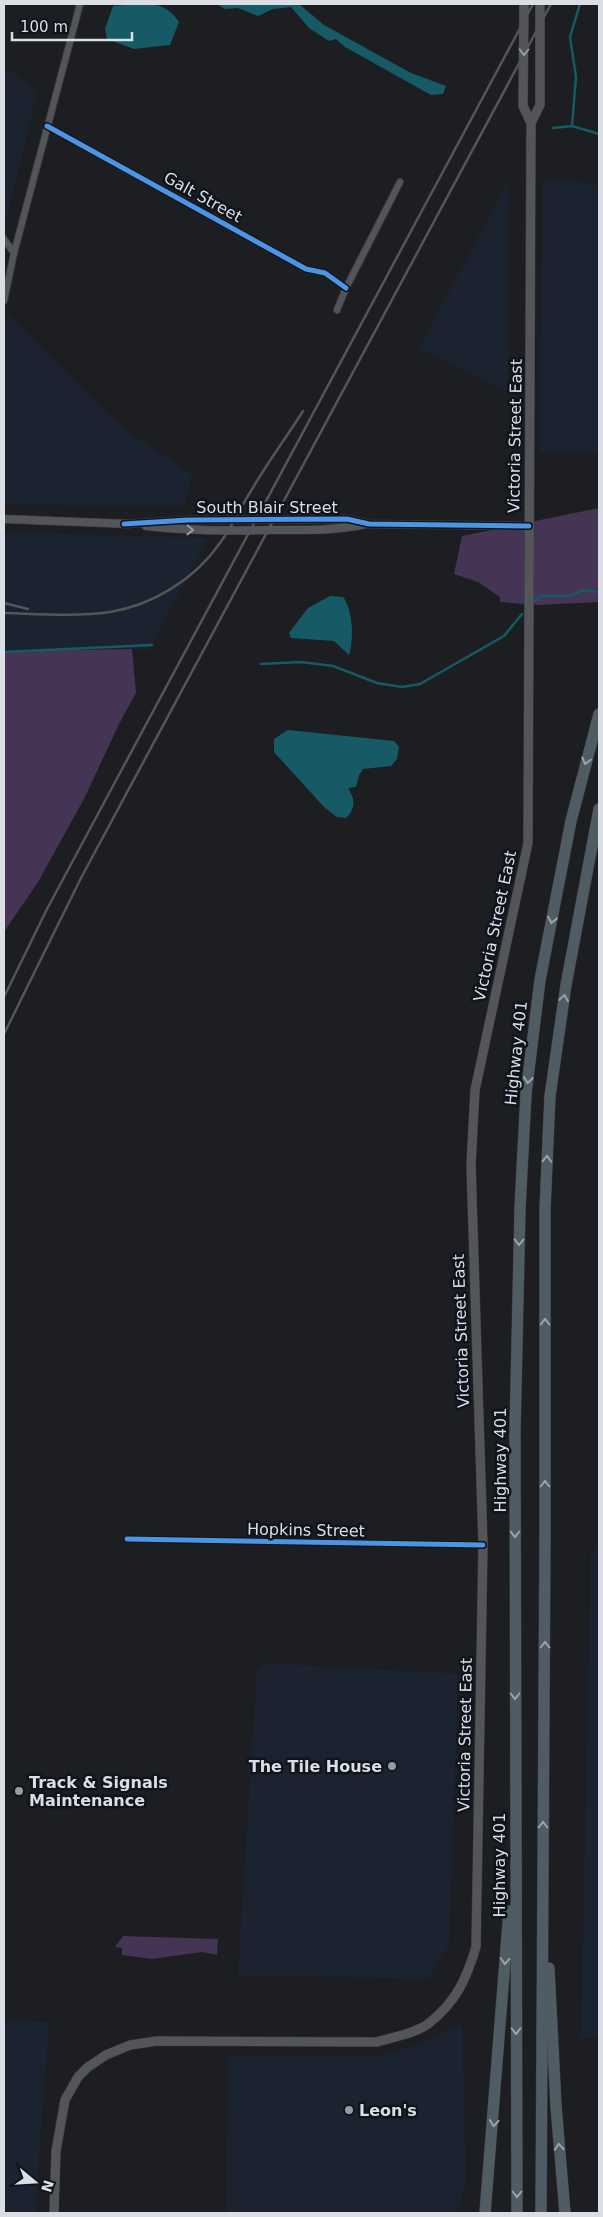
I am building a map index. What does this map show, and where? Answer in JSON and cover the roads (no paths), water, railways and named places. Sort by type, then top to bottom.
[{"type":"highway","name":"Highway 401","points":[[517,2213],[515,1825],[516,1433],[520,1208],[526,1094],[540,980],[571,822],[599,714]]},
{"type":"highway","points":[[541,2213],[545,1209],[550,1096],[566,985],[599,809]]},
{"type":"highway","points":[[486,2213],[515,1825]]},
{"type":"highway","points":[[543,1874],[565,2213]]},
{"type":"main road","name":"Victoria Street East","points":[[524,4],[523,106],[532,123]]},
{"type":"main road","name":"Victoria Street East","points":[[54,2213],[56,2150],[65,2100],[78,2077],[88,2067],[106,2055],[130,2045],[158,2041],[377,2042],[408,2033],[427,2024],[459,1993],[476,1947],[483,1545],[471,1165],[475,1090],[528,843],[532,123],[540,105],[540,4]]},
{"type":"street","points":[[4,301],[14,253],[80,4]]},
{"type":"street","name":"Galt Street","points":[[47,126],[306,269],[325,273],[346,288]]},
{"type":"street","points":[[337,310],[346,288],[400,182]]},
{"type":"street","points":[[4,239],[14,253]]},
{"type":"street","name":"South Blair Street","points":[[4,519],[124,524],[176,530],[346,528],[370,524],[529,526]]},
{"type":"street","name":"Hopkins Street","points":[[128,1539],[483,1545]]},
{"type":"water","points":[[150,4],[161,7],[175,16],[179,22],[170,45],[134,49],[107,39],[105,29],[113,6]]},
{"type":"water","points":[[217,4],[299,4],[324,25],[411,73],[446,86],[443,94],[431,95],[345,47],[336,39],[329,41],[309,28],[291,7],[273,9],[258,16],[238,8],[225,9]]},
{"type":"water","points":[[330,596],[343,597],[349,609],[352,633],[349,655],[334,641],[291,638],[289,633],[308,608]]},
{"type":"water","points":[[288,730],[394,741],[399,747],[397,759],[391,766],[363,769],[359,775],[356,787],[348,788],[353,800],[352,811],[346,818],[337,817],[325,808],[274,752],[274,739]]},
{"type":"waterway","points":[[572,126],[576,77],[570,37],[580,4]]},
{"type":"waterway","points":[[553,128],[572,126],[599,134]]},
{"type":"waterway","points":[[535,601],[541,596],[569,596],[584,590],[599,592]]},
{"type":"waterway","points":[[261,664],[301,662],[333,666],[377,683],[402,687],[420,684],[504,636],[522,614]]},
{"type":"waterway","points":[[4,652],[152,645]]},
{"type":"railway","points":[[4,997],[47,909],[533,4]]},
{"type":"railway","points":[[4,1034],[81,878],[551,4]]},
{"type":"railway","points":[[4,613],[70,615],[110,612],[126,609],[157,597],[186,579],[210,556],[220,543],[263,470],[303,411]]},
{"type":"railway","points":[[4,603],[28,609]]},
{"type":"place","name":"The Tile House","points":[[392,1766]]},
{"type":"place","name":"Track & Signals Maintenance","points":[[19,1791]]},
{"type":"place","name":"Leon's","points":[[349,2110]]}]
